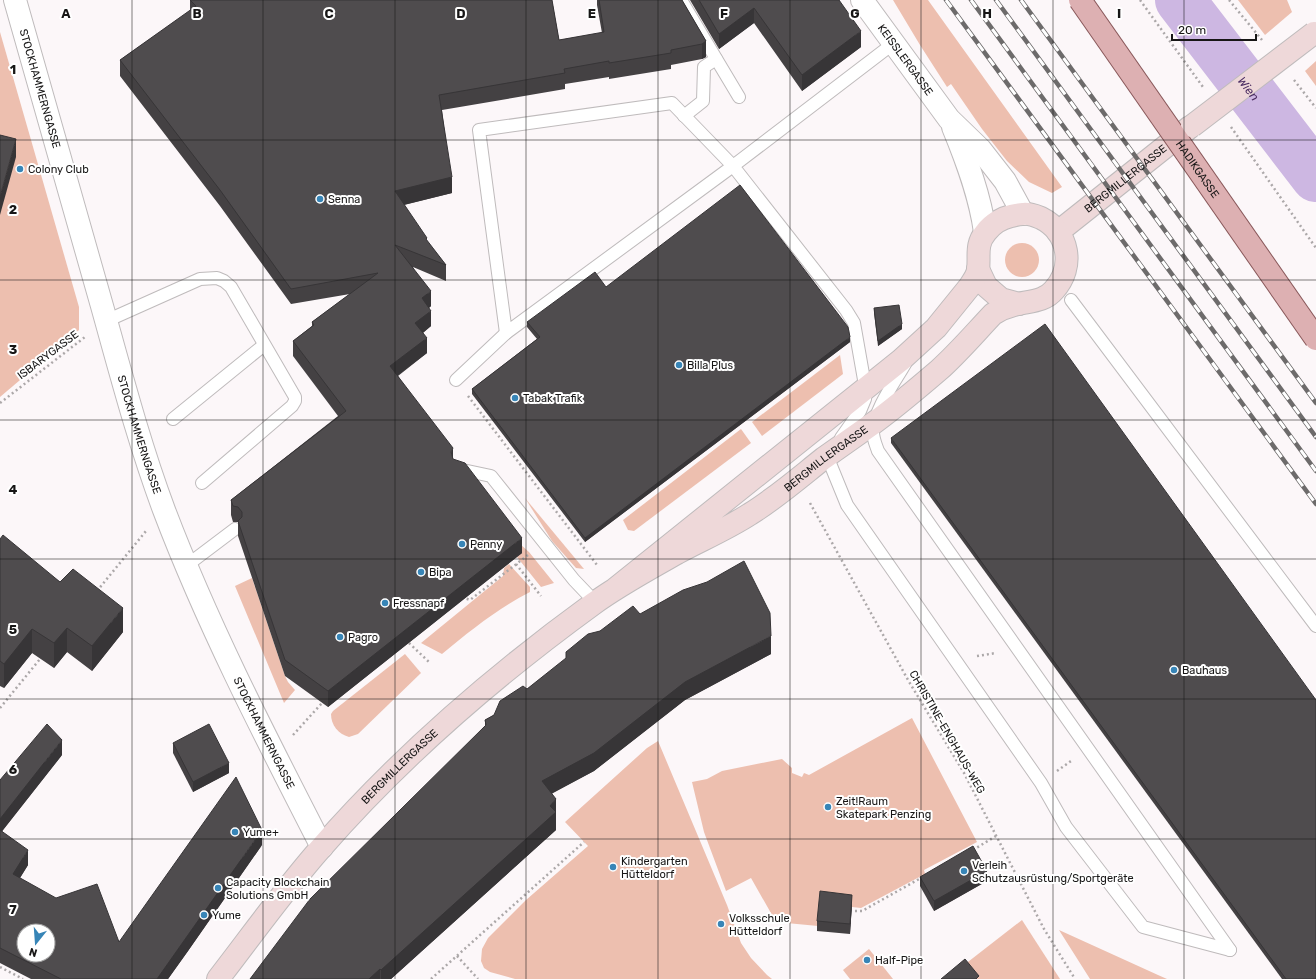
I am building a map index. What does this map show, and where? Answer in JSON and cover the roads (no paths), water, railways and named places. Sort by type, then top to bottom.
[{"type":"main road","name":"HADIKGASSE","points":[[1080,0],[1316,339]]},
{"type":"main road","name":"BERGMILLERGASSE","points":[[1058,232],[1192,126],[1315,32]]},
{"type":"main road","name":"BERGMILLERGASSE","points":[[218,979],[300,872],[322,847],[419,746],[461,707],[514,663],[614,589],[914,349],[936,328],[963,296],[976,277],[978,269],[978,250],[985,232],[1002,218],[1023,214],[1036,216],[1049,222],[1058,232],[1066,246],[1067,262],[1063,278],[1054,291],[1038,301],[1002,308],[993,314],[942,367],[876,422],[827,456],[751,514],[614,589]]},
{"type":"main road","name":"BERGMILLERGASSE","points":[[978,269],[986,286],[1001,298],[1019,304]]},
{"type":"street","name":"STOCKHAMMERNGASSE","points":[[15,0],[139,436],[164,509],[186,566],[237,680],[322,847]]},
{"type":"street","name":"KEISSLERGASSE","points":[[862,0],[950,119],[980,149],[1005,181],[1023,214]]},
{"type":"street","name":"KEISSLERGASSE","points":[[950,119],[976,190],[984,218],[985,232]]},
{"type":"lane","points":[[681,0],[739,97]]},
{"type":"lane","points":[[456,380],[506,332],[733,166],[894,43]]},
{"type":"lane","points":[[684,116],[703,101],[704,67],[716,59]]},
{"type":"lane","points":[[506,332],[479,130],[672,103],[733,166],[852,319],[855,328],[865,388],[865,399],[854,421],[827,456],[847,505],[1040,783],[1066,827],[1143,927],[1230,950],[884,461],[874,440],[873,432],[890,389],[914,349]]},
{"type":"lane","points":[[106,321],[200,279],[218,278],[230,287],[295,397],[295,401],[292,406],[202,482]]},
{"type":"lane","points":[[1070,300],[1316,626]]},
{"type":"lane","points":[[173,419],[264,345]]},
{"type":"lane","points":[[458,469],[491,476],[570,575],[595,602]]},
{"type":"lane","points":[[186,566],[235,529]]},
{"type":"waterway","name":"Wien","points":[[1180,0],[1316,177]]},
{"type":"railway","points":[[946,0],[1316,504]]},
{"type":"railway","points":[[971,0],[1316,471]]},
{"type":"railway","points":[[996,0],[1316,437]]},
{"type":"railway","points":[[1021,0],[1316,403]]},
{"type":"place","name":"Colony Club","points":[[20,169]]},
{"type":"place","name":"Senna","points":[[320,199]]},
{"type":"place","name":"Billa Plus","points":[[679,365]]},
{"type":"place","name":"Tabak Trafik","points":[[515,398]]},
{"type":"place","name":"Penny","points":[[462,544]]},
{"type":"place","name":"Bipa","points":[[421,572]]},
{"type":"place","name":"Fressnapf","points":[[385,603]]},
{"type":"place","name":"Pagro","points":[[340,637]]},
{"type":"place","name":"Bauhaus","points":[[1174,670]]},
{"type":"place","name":"Zeit!Raum Skatepark Penzing","points":[[828,807]]},
{"type":"place","name":"Yume+","points":[[235,832]]},
{"type":"place","name":"Kindergarten Hütteldorf","points":[[613,867]]},
{"type":"place","name":"Verleih Schutzausrüstung/Sportgeräte","points":[[964,871]]},
{"type":"place","name":"Capacity Blockchain Solutions GmbH","points":[[218,888]]},
{"type":"place","name":"Yume","points":[[204,915]]},
{"type":"place","name":"Volksschule Hütteldorf","points":[[721,924]]},
{"type":"place","name":"Half-Pipe","points":[[867,960]]}]
